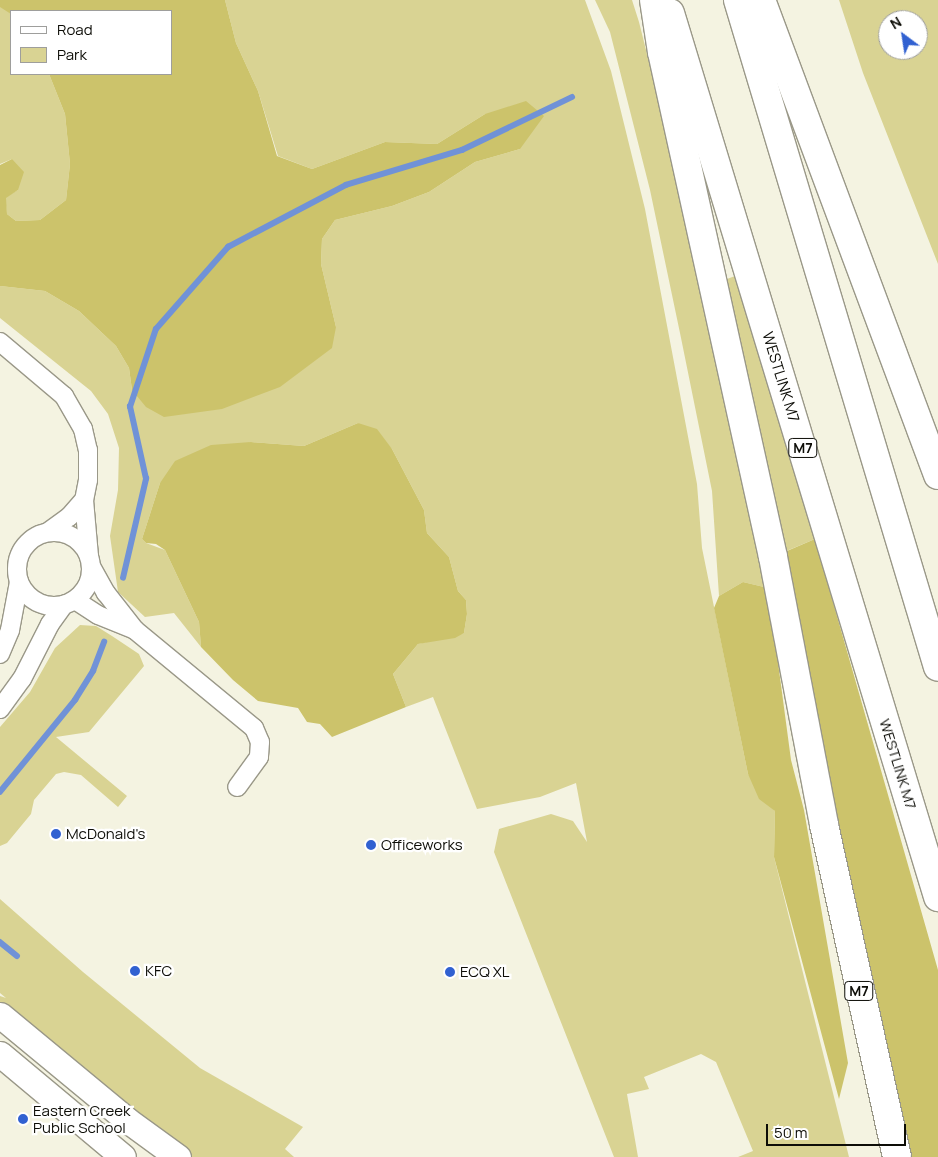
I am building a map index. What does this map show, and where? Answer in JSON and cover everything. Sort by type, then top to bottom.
[{"type":"highway","name":"M7","points":[[654,0],[662,52],[773,557],[824,825],[897,1157]]},
{"type":"highway","name":"WESTLINK M7","points":[[666,0],[938,897]]},
{"type":"highway","points":[[738,0],[938,667]]},
{"type":"highway","points":[[761,0],[938,475]]},
{"type":"main road","points":[[0,1015],[127,1120],[178,1157]]},
{"type":"main road","points":[[0,1054],[123,1157]]},
{"type":"street","points":[[0,342],[64,396],[76,415],[88,450],[88,480],[84,500],[91,562],[90,581],[50,624],[22,679],[0,709]]},
{"type":"street","points":[[0,654],[10,630],[18,582],[17,563],[20,553],[33,538],[48,532],[84,500]]},
{"type":"street","points":[[48,532],[73,537],[91,562],[106,593],[135,630],[254,728],[260,742],[259,758],[237,787]]},
{"type":"street","points":[[18,582],[32,600],[53,607],[70,603],[135,630]]},
{"type":"green space","points":[[225,0],[585,0],[611,71],[645,209],[697,484],[702,548],[748,774],[775,811],[774,857],[849,1157],[738,1157],[753,1151],[716,1062],[701,1054],[644,1077],[649,1089],[627,1094],[638,1157],[614,1157],[494,852],[499,829],[551,814],[573,821],[587,842],[576,783],[540,797],[477,809],[433,697],[406,707],[393,674],[418,644],[464,633],[467,614],[466,600],[458,591],[449,557],[427,533],[424,510],[392,449],[358,423],[304,446],[251,442],[160,483],[142,539],[146,543],[165,550],[199,622],[201,647],[174,613],[145,617],[118,592],[110,536],[118,490],[119,448],[108,414],[91,391],[0,318],[0,286],[45,291],[79,311],[116,346],[129,368],[132,390],[336,327],[321,264],[322,239],[335,220],[392,206],[429,192],[475,162],[520,149],[485,114],[437,144],[385,142],[312,169],[278,156],[258,91],[236,43]]},
{"type":"green space","points":[[595,0],[632,0],[639,22],[680,186],[746,489],[764,587],[743,582],[719,596],[712,491],[680,333],[650,190],[610,32]]},
{"type":"green space","points":[[839,0],[938,0],[938,264],[863,73]]},
{"type":"green space","points":[[3,6],[10,13],[10,75],[49,75],[65,114],[70,164],[66,200],[40,220],[16,221],[7,214],[5,197],[18,190],[12,159],[0,164],[0,7]]},
{"type":"green space","points":[[735,276],[815,539],[784,552],[727,279]]},
{"type":"green space","points":[[80,625],[96,626],[112,636],[139,654],[144,666],[89,732],[56,737],[127,796],[118,807],[81,775],[64,772],[56,774],[34,800],[31,814],[7,843],[0,846],[0,727],[30,692],[55,648]]},
{"type":"green space","points":[[0,899],[83,972],[200,1068],[303,1127],[285,1149],[294,1157],[192,1157],[156,1132],[0,1002],[0,996],[6,998],[0,993]]},
{"type":"shaded area","points":[[0,0],[225,0],[236,43],[258,91],[277,156],[312,169],[385,142],[437,144],[485,114],[526,101],[544,116],[520,149],[475,162],[429,192],[392,206],[335,220],[322,239],[321,264],[336,327],[332,348],[280,387],[222,409],[164,417],[146,407],[132,390],[129,368],[116,346],[79,311],[45,291],[0,286],[0,165],[12,159],[24,172],[18,190],[6,198],[7,214],[16,221],[40,220],[66,200],[70,164],[65,114],[49,75],[172,75],[172,10],[10,10],[10,13],[0,7]]},
{"type":"shaded area","points":[[358,423],[377,429],[392,449],[424,510],[427,533],[449,557],[458,591],[466,600],[467,614],[464,633],[455,638],[418,644],[393,674],[406,707],[332,737],[320,724],[307,722],[298,708],[258,701],[233,680],[201,647],[199,622],[165,550],[156,544],[146,543],[142,539],[160,483],[175,461],[211,445],[251,442],[304,446]]},
{"type":"shaded area","points":[[815,539],[938,970],[938,1157],[912,1157],[842,839],[773,557]]},
{"type":"shaded area","points":[[743,582],[764,587],[775,640],[791,760],[804,810],[848,1063],[839,1099],[774,857],[775,811],[759,799],[748,774],[714,608],[719,596]]},
{"type":"waterway","points":[[123,578],[146,479],[130,407],[156,329],[228,247],[346,185],[462,150],[572,97]]},
{"type":"waterway","points":[[0,792],[75,700],[93,671],[104,642]]},
{"type":"waterway","points":[[0,942],[17,956]]},
{"type":"place","name":"McDonald's","points":[[56,834]]},
{"type":"place","name":"Officeworks","points":[[371,845]]},
{"type":"place","name":"KFC","points":[[135,971]]},
{"type":"place","name":"ECQ XL","points":[[450,972]]},
{"type":"place","name":"Eastern Creek Public School","points":[[23,1119]]}]
